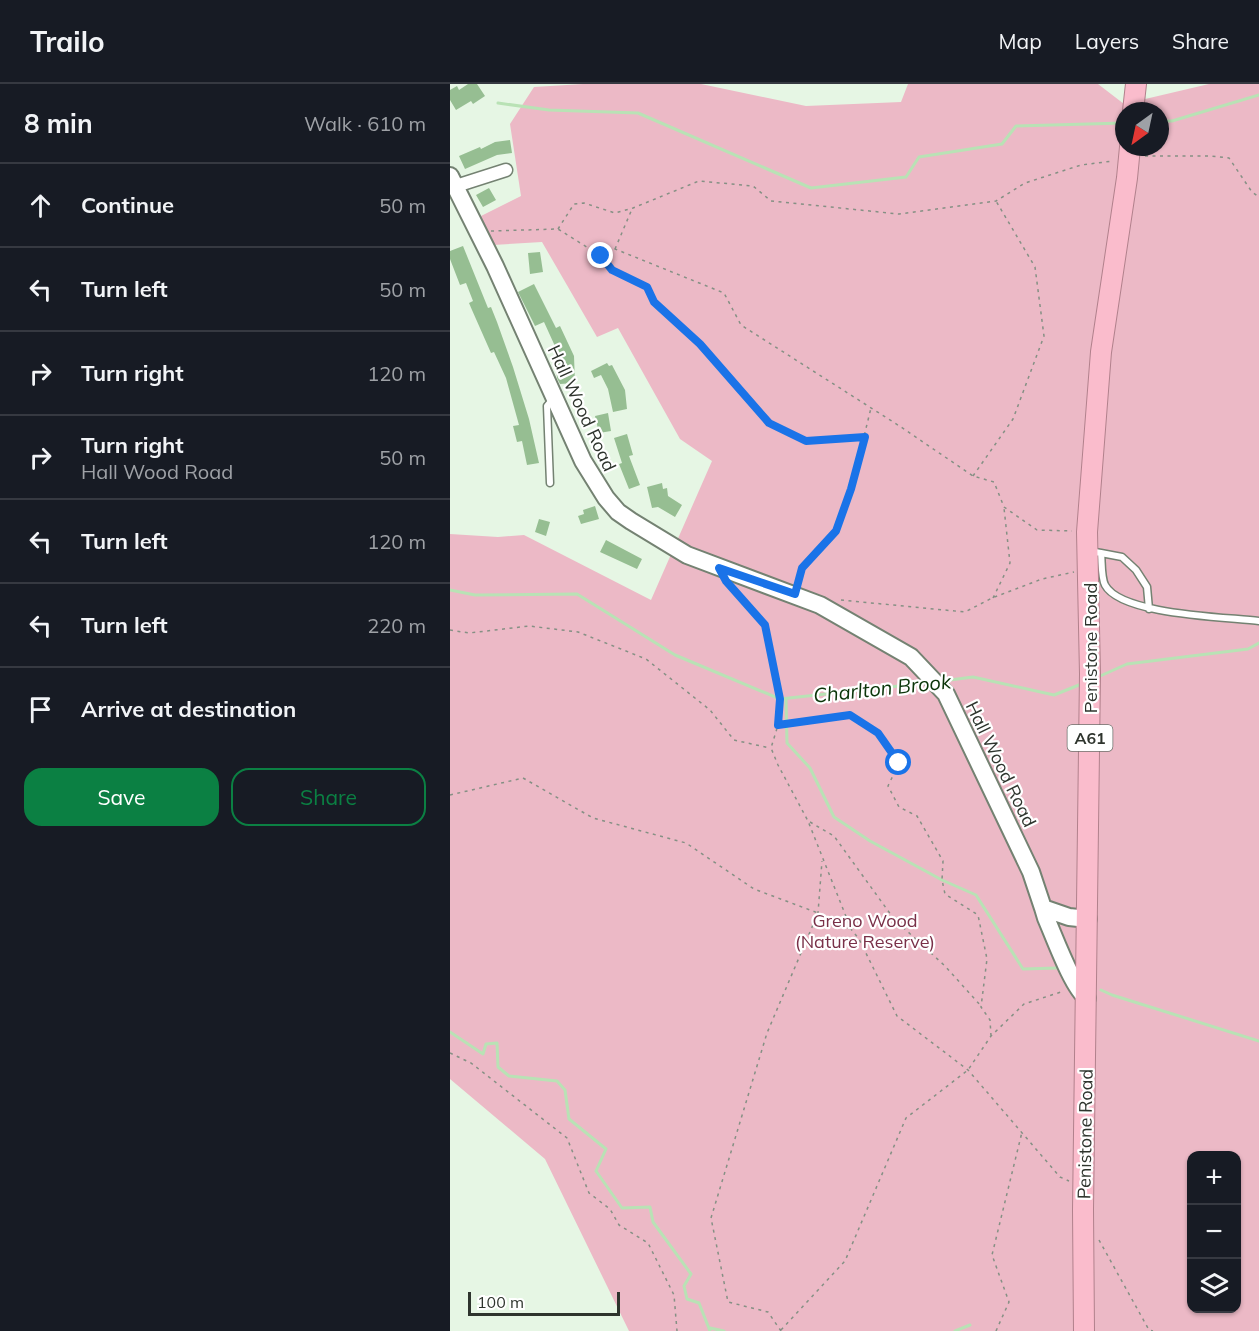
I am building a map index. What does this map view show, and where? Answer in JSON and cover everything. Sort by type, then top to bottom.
[{"type":"highway","points":[[1134,102],[1136,84]]},
{"type":"highway","name":"Penistone Road","points":[[1084,1331],[1082,990],[1088,919],[1092,551],[1101,352],[1129,156]]},
{"type":"main road","name":"Hall Wood Road","points":[[453,181],[591,477],[618,512],[687,555],[820,605],[911,657],[946,694],[1031,872],[1046,918],[1082,990]]},
{"type":"main road","points":[[1043,908],[1069,917],[1088,919]]},
{"type":"street","points":[[453,181],[506,170]]},
{"type":"lane","points":[[550,483],[547,406],[554,398]]},
{"type":"lane","points":[[1092,551],[1122,557],[1136,570],[1147,587],[1149,609]]},
{"type":"lane","points":[[1092,551],[1105,585],[1120,599],[1149,609],[1259,621]]},
{"type":"path","points":[[1169,155],[1229,158],[1252,192],[1259,197]]},
{"type":"path","points":[[558,229],[574,204],[584,203],[615,213],[699,181],[753,186],[771,201],[899,214],[996,201],[1025,183],[1081,165],[1124,156]]},
{"type":"path","points":[[973,476],[1013,419],[1044,336],[1035,267],[996,201]]},
{"type":"path","points":[[601,256],[615,249],[633,208]]},
{"type":"path","points":[[480,235],[492,230],[558,229],[601,256],[612,270],[647,287],[654,302],[700,344],[769,423],[806,441],[865,437]]},
{"type":"path","points":[[615,249],[724,293],[741,326],[973,476],[994,482],[1004,507],[1010,563],[992,598]]},
{"type":"path","points":[[795,594],[802,568],[836,531],[851,489],[871,408]]},
{"type":"path","points":[[1004,507],[1037,530],[1092,551]]},
{"type":"path","points":[[841,600],[965,612],[992,598],[1042,579],[1092,551]]},
{"type":"path","points":[[719,568],[726,581],[765,625],[780,699],[778,725],[771,748],[808,821],[851,929],[859,939],[897,1016],[968,1070],[1023,1131],[1060,1177],[1083,1188]]},
{"type":"path","points":[[450,630],[469,633],[529,626],[578,632],[646,659],[710,710],[734,740],[771,748]]},
{"type":"path","points":[[778,725],[850,715],[878,733],[899,763],[888,786],[899,807],[917,816],[943,861],[942,880],[945,894],[978,915],[987,959],[981,1007]]},
{"type":"path","points":[[450,795],[523,778],[593,818],[686,843],[754,889],[818,913],[851,929]]},
{"type":"path","points":[[808,821],[834,836],[894,919],[945,966],[981,1007],[990,1020],[991,1036]]},
{"type":"path","points":[[822,860],[818,913],[767,1033],[711,1218],[728,1302],[768,1312],[781,1331],[845,1261],[906,1118],[968,1070],[991,1036],[1024,1004],[1082,990]]},
{"type":"path","points":[[450,1053],[471,1063],[567,1138],[589,1193],[610,1209],[619,1225],[648,1243],[674,1295],[677,1331]]},
{"type":"path","points":[[996,1331],[1009,1302],[992,1256],[1023,1131]]},
{"type":"path","points":[[1084,1223],[1090,1224],[1149,1330],[1153,1331]]},
{"type":"green space","name":"Greno Wood (Nature Reserve)","points":[[583,84],[701,84],[806,106],[901,102],[908,84],[1098,84],[1121,102],[1115,102],[1115,156],[1169,156],[1169,102],[1132,102],[1209,84],[1259,84],[1259,1331],[629,1331],[545,1159],[450,1079],[450,534],[498,537],[524,535],[651,600],[712,461],[680,439],[618,328],[597,337],[542,242],[493,245],[481,216],[521,196],[510,124],[534,87]]},
{"type":"building","points":[[468,84],[477,84],[485,96],[473,104],[471,101],[456,110],[450,100],[450,90],[457,86],[459,90]]},
{"type":"building","points":[[510,140],[512,153],[497,155],[465,169],[459,156],[495,142]]},
{"type":"building","points":[[489,188],[496,200],[483,207],[476,195]]},
{"type":"building","points":[[463,246],[488,308],[491,307],[513,367],[529,419],[539,463],[527,465],[522,441],[517,442],[513,426],[519,425],[506,378],[494,352],[491,353],[469,303],[473,301],[466,283],[460,285],[450,259],[450,251]]},
{"type":"building","points":[[540,252],[543,272],[530,274],[528,253]]},
{"type":"building","points":[[534,284],[556,328],[560,326],[574,356],[575,383],[560,384],[557,378],[554,344],[544,322],[535,326],[518,292]]},
{"type":"building","points":[[607,363],[609,366],[612,365],[625,390],[627,409],[613,412],[608,389],[601,375],[594,378],[591,371]]},
{"type":"building","points":[[608,413],[611,431],[599,433],[595,416]]},
{"type":"building","points":[[627,434],[633,455],[629,456],[640,485],[629,489],[619,464],[622,463],[614,438]]},
{"type":"building","points":[[662,483],[663,489],[667,488],[668,496],[682,505],[675,517],[658,507],[652,508],[647,487]]},
{"type":"building","points":[[595,506],[599,519],[581,524],[578,516],[584,514],[583,510]]},
{"type":"building","points":[[539,519],[550,522],[546,536],[535,532]]},
{"type":"building","points":[[606,540],[642,559],[637,569],[600,552]]},
{"type":"waterway","points":[[1169,121],[1259,95]]},
{"type":"waterway","points":[[498,103],[549,110],[638,113],[811,188],[906,177],[919,157],[1002,144],[1016,126],[1115,123]]},
{"type":"waterway","name":"Charlton Brook","points":[[450,590],[475,595],[577,594],[675,655],[780,699],[926,683]]},
{"type":"waterway","name":"Charlton Brook","points":[[1098,677],[1127,664],[1248,649],[1259,643]]},
{"type":"waterway","name":"Charlton Brook","points":[[942,681],[973,677],[1054,695],[1084,683]]},
{"type":"waterway","points":[[786,699],[787,743],[810,768],[834,817],[870,841],[942,880],[976,895],[1023,969],[1057,968]]},
{"type":"waterway","points":[[1101,990],[1259,1041]]},
{"type":"waterway","points":[[450,1032],[483,1054],[486,1044],[497,1043],[498,1067],[509,1076],[557,1081],[565,1090],[569,1119],[606,1149],[596,1171],[622,1208],[650,1207],[653,1222],[691,1274],[684,1286],[687,1299],[699,1303],[710,1331]]},
{"type":"waterway","points":[[955,1331],[970,1325]]},
{"type":"waterway","points":[[710,1328],[724,1331]]},
{"type":"route","points":[[601,256],[612,270],[647,287],[654,302],[700,344],[769,423],[806,441],[865,437],[851,489],[836,531],[802,568],[795,594],[719,568],[726,581],[765,625],[780,699],[778,725],[850,715],[878,733],[899,763]]}]
